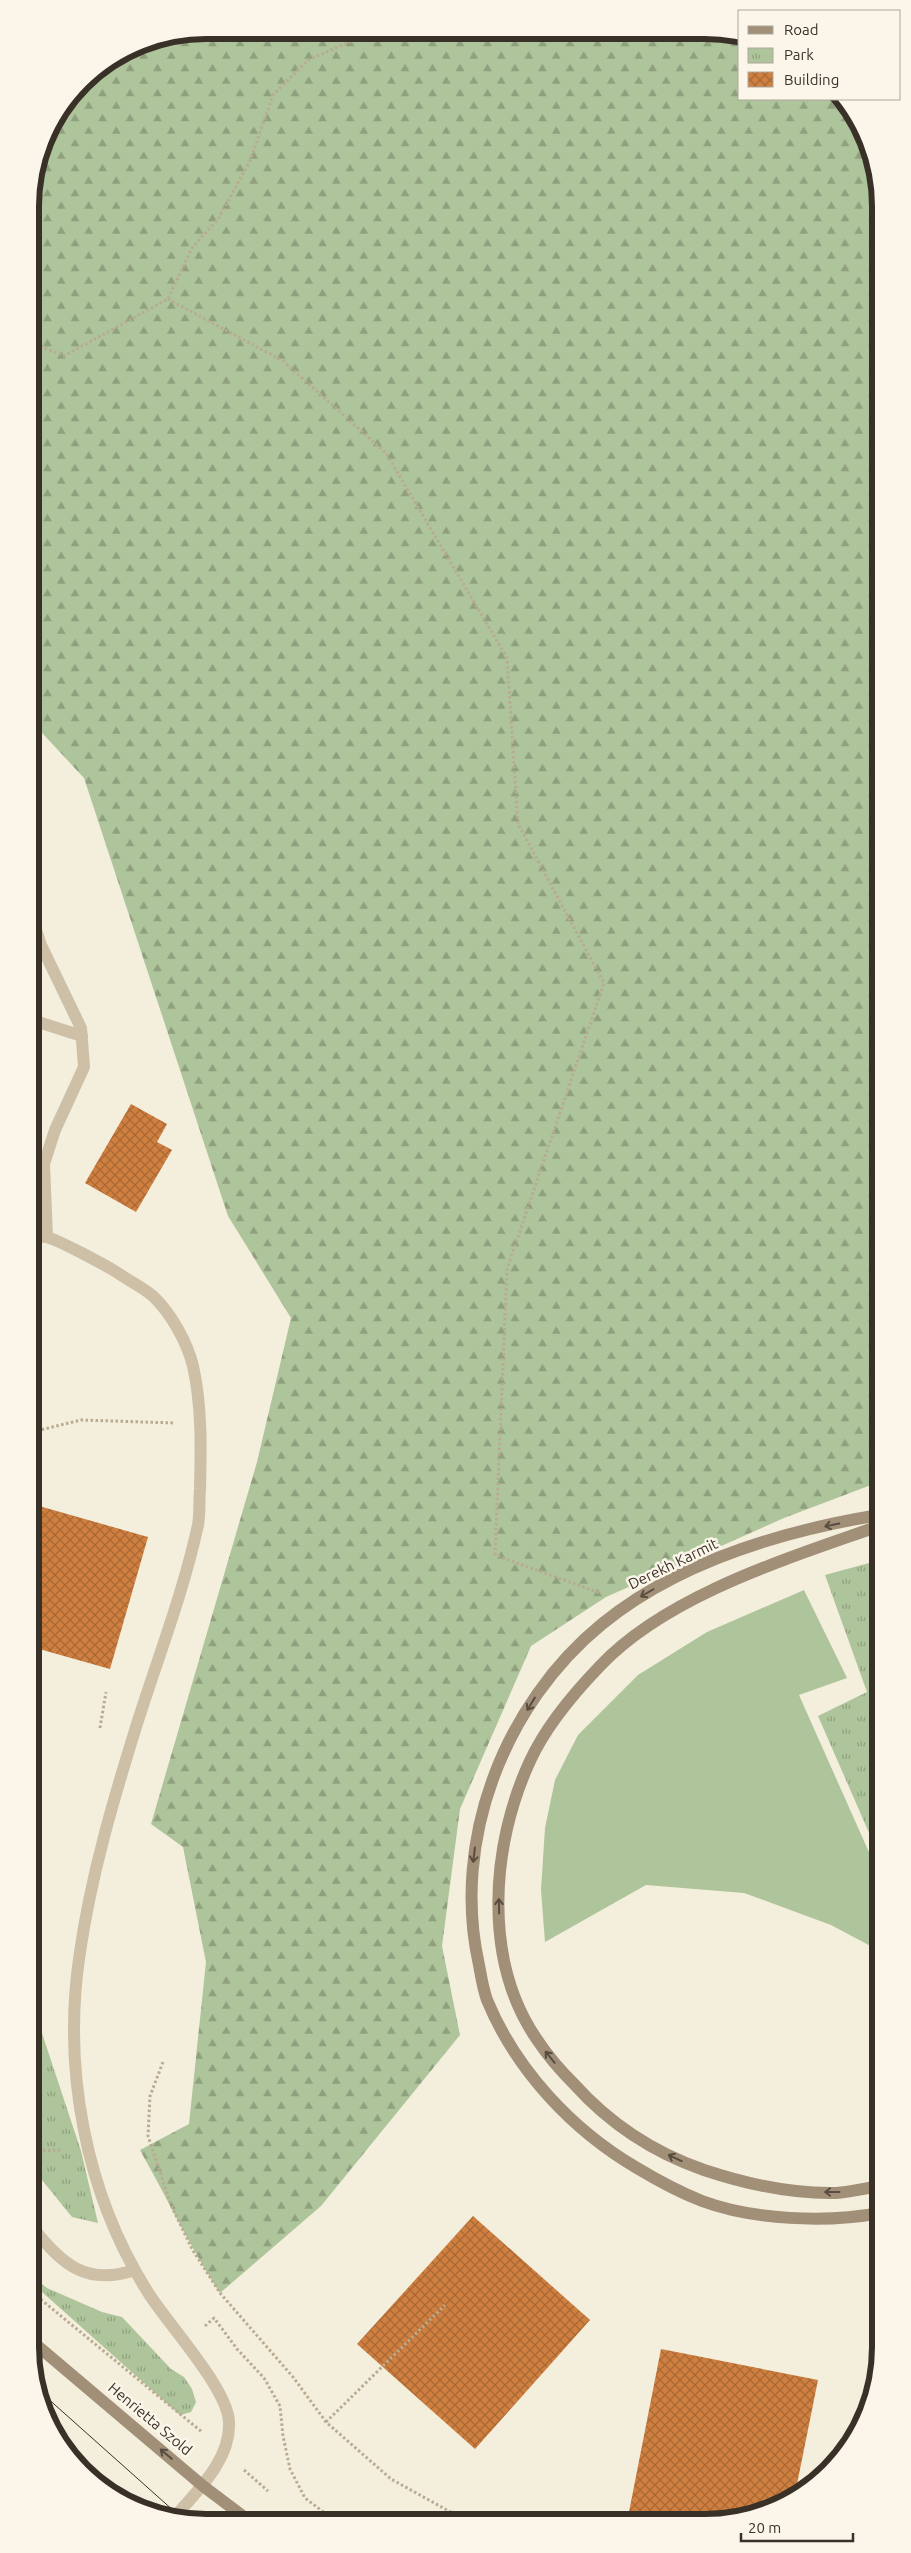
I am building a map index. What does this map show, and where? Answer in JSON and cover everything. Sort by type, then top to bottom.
[{"type":"street","points":[[39,938],[81,1028],[84,1067],[55,1130],[44,1164],[47,1238]]},
{"type":"street","points":[[39,1022],[82,1036]]},
{"type":"street","points":[[39,1238],[47,1238],[112,1270],[153,1296],[176,1324],[193,1364],[201,1450],[199,1522],[182,1587],[101,1846],[85,1917],[74,1993],[73,2052],[92,2163],[115,2232],[149,2295],[222,2396],[229,2418],[229,2429],[223,2450],[203,2486],[179,2512]]},
{"type":"street","name":"Derekh Karmit","points":[[872,1517],[785,1535],[742,1550],[671,1579],[629,1604],[599,1626],[562,1664],[536,1696],[510,1738],[493,1781],[477,1833],[470,1884],[473,1940],[486,1997],[510,2047],[545,2092],[575,2122],[612,2154],[656,2180],[703,2201],[760,2215],[813,2218],[872,2214]]},
{"type":"street","points":[[872,1529],[732,1582],[680,1607],[639,1632],[601,1664],[571,1699],[531,1759],[514,1802],[504,1836],[499,1885],[500,1929],[507,1972],[519,2006],[537,2040],[566,2077],[593,2105],[621,2129],[650,2147],[686,2164],[734,2180],[790,2191],[837,2193],[872,2187]]},
{"type":"street","points":[[39,2236],[51,2251],[74,2269],[90,2275],[116,2276],[135,2270]]},
{"type":"street","name":"Henrietta Szold","points":[[39,2347],[203,2486],[240,2514]]},
{"type":"path","points":[[39,345],[64,356],[168,299],[192,248],[218,219],[250,162],[274,94],[308,60],[357,39]]},
{"type":"path","points":[[168,299],[283,361],[386,452],[507,658],[518,824],[604,983],[507,1269],[495,1555],[629,1604]]},
{"type":"path","points":[[39,1430],[81,1420],[199,1423]]},
{"type":"path","points":[[100,1728],[106,1692]]},
{"type":"path","points":[[163,2062],[150,2096],[148,2136],[171,2204],[192,2249],[220,2293],[293,2377],[326,2422],[391,2479],[454,2514]]},
{"type":"path","points":[[39,2151],[72,2150]]},
{"type":"path","points":[[39,2298],[223,2450],[268,2491]]},
{"type":"path","points":[[326,2422],[445,2305]]},
{"type":"path","points":[[204,2327],[214,2318],[237,2348],[264,2378],[280,2406],[283,2436],[290,2469],[305,2498],[326,2514]]},
{"type":"green space","points":[[195,39],[716,39],[738,42],[738,100],[834,100],[838,104],[850,122],[863,152],[869,173],[872,195],[872,1485],[784,1518],[606,1597],[531,1646],[460,1809],[442,1946],[460,2035],[321,2206],[220,2293],[140,2150],[189,2124],[206,1962],[183,1847],[151,1824],[257,1462],[291,1318],[228,1216],[84,778],[39,730],[39,195],[44,162],[51,142],[73,104],[96,80],[113,67],[142,51],[162,44]]},
{"type":"green space","points":[[872,1562],[872,1840],[818,1716],[867,1692],[825,1575]]},
{"type":"green space","points":[[804,1590],[847,1678],[799,1695],[872,1859],[872,1947],[831,1925],[744,1893],[646,1885],[545,1942],[541,1890],[545,1828],[555,1780],[578,1735],[638,1675],[707,1632]]},
{"type":"green space","points":[[39,2024],[81,2151],[98,2223],[72,2217],[39,2176]]},
{"type":"green space","points":[[39,2282],[47,2288],[102,2312],[122,2317],[171,2369],[184,2377],[192,2389],[196,2402],[191,2412],[180,2415],[39,2289]]},
{"type":"building","points":[[131,1104],[167,1124],[157,1142],[172,1150],[136,1212],[85,1183]]},
{"type":"building","points":[[39,1506],[148,1537],[110,1669],[39,1649]]},
{"type":"building","points":[[473,2216],[590,2320],[475,2449],[357,2344]]},
{"type":"building","points":[[661,2349],[818,2380],[796,2487],[769,2502],[738,2511],[716,2514],[629,2514]]},
{"type":"tram line","points":[[47,2398],[174,2511]]},
{"type":"tram line","points":[[80,2457],[115,2487]]}]
